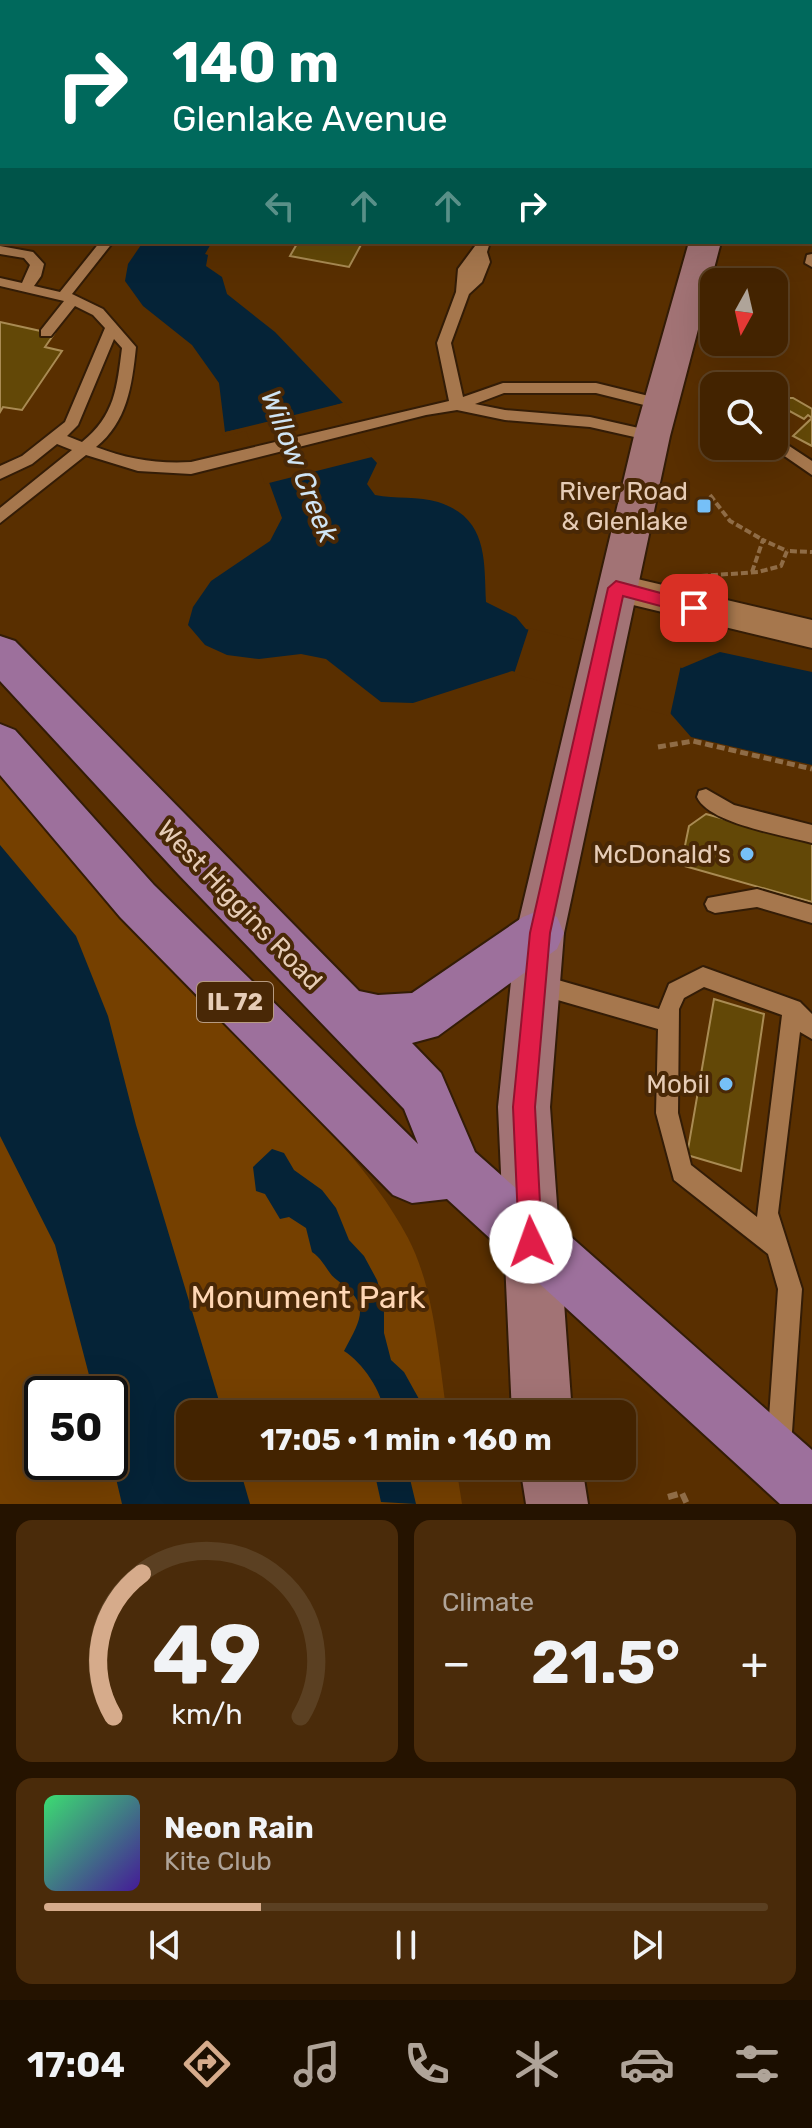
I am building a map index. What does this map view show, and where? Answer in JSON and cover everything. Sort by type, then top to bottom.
[{"type":"main road","points":[[541,1400],[524,1107],[540,933],[656,420],[704,244]]},
{"type":"main road","name":"West Higgins Road","points":[[0,653],[195,860],[423,1091],[456,1171],[531,1242],[795,1476]]},
{"type":"main road","name":"IL 72","points":[[0,743],[137,901],[412,1176],[456,1171]]},
{"type":"main road","points":[[345,1013],[378,1020],[420,1018],[540,933]]},
{"type":"main road","points":[[553,1480],[557,1504]]},
{"type":"street","points":[[616,588],[812,634]]},
{"type":"lane","points":[[46,333],[106,244]]},
{"type":"lane","points":[[457,405],[444,343],[463,292],[475,282],[483,262],[482,247]]},
{"type":"lane","points":[[0,250],[28,255],[37,264],[34,276],[25,288]]},
{"type":"lane","points":[[0,282],[68,298],[98,312],[129,347],[124,390],[107,430],[0,517]]},
{"type":"lane","points":[[0,473],[27,460],[71,425],[111,329]]},
{"type":"lane","points":[[56,437],[118,463],[158,471],[220,462],[383,423],[426,410],[457,405],[503,388],[596,388],[656,420]]},
{"type":"lane","points":[[457,405],[505,415],[590,422],[656,420]]},
{"type":"lane","points":[[788,451],[812,469]]},
{"type":"lane","points":[[706,797],[729,812],[812,834]]},
{"type":"lane","points":[[715,904],[757,898],[812,914]]},
{"type":"lane","points":[[777,1247],[682,1172],[667,1113],[669,1009],[676,991],[703,977],[793,1009],[812,1029]]},
{"type":"lane","points":[[535,984],[668,1022]]},
{"type":"lane","points":[[793,1009],[767,1213],[790,1289],[795,1476]]},
{"type":"path","points":[[710,495],[730,521],[763,540],[787,551],[812,552]]},
{"type":"path","points":[[752,572],[763,540]]},
{"type":"path","points":[[695,576],[752,572],[781,566],[787,551]]},
{"type":"path","points":[[658,747],[693,741],[812,769]]},
{"type":"path","points":[[668,1497],[682,1493],[687,1504]]},
{"type":"green space","name":"Monument Park","points":[[0,777],[146,944],[339,1142],[389,1205],[408,1238],[430,1301],[445,1400],[176,1400],[176,1480],[458,1480],[462,1504],[0,1504]]},
{"type":"water","name":"Willow Creek","points":[[142,244],[211,244],[205,254],[208,255],[206,266],[222,277],[227,294],[275,332],[343,403],[326,408],[377,463],[367,484],[375,495],[438,502],[466,518],[480,542],[486,602],[516,617],[526,629],[682,668],[720,652],[812,672],[812,765],[691,737],[670,713],[512,671],[413,703],[381,702],[326,659],[301,654],[259,659],[227,655],[205,645],[188,625],[193,607],[211,581],[270,541],[282,518],[249,427],[225,432],[219,383],[192,345],[143,306],[125,281],[128,264]]},
{"type":"water","points":[[0,845],[76,936],[108,1016],[136,1125],[219,1400],[176,1400],[176,1480],[243,1480],[250,1504],[122,1504],[116,1480],[128,1480],[128,1376],[89,1376],[55,1245],[0,1136]]},
{"type":"water","points":[[272,1149],[284,1153],[294,1170],[322,1190],[336,1208],[349,1240],[364,1256],[377,1280],[384,1304],[384,1333],[391,1360],[404,1372],[419,1400],[381,1400],[358,1362],[344,1351],[359,1320],[359,1304],[312,1252],[306,1228],[289,1217],[280,1219],[265,1194],[256,1191],[253,1167]]},
{"type":"water","points":[[376,1480],[410,1480],[416,1504],[381,1502]]},
{"type":"pier","points":[[347,402],[345,406],[333,409],[376,456],[265,484],[246,431],[225,436],[221,433]]},
{"type":"pier","points":[[529,628],[681,665],[670,716],[514,674]]},
{"type":"building","points":[[297,244],[361,244],[349,267],[290,256]]},
{"type":"building","points":[[0,322],[54,334],[45,347],[62,351],[22,410],[3,407],[0,412]]},
{"type":"building","points":[[788,398],[812,409],[812,418],[808,415],[804,419],[788,410]]},
{"type":"building","points":[[812,418],[812,446],[793,436]]},
{"type":"building","name":"McDonald's","points":[[706,814],[812,843],[812,902],[681,865],[689,826]]},
{"type":"building","name":"Mobil","points":[[714,999],[764,1014],[741,1171],[687,1155]]},
{"type":"place","name":"River Road & Glenlake","points":[[704,506]]},
{"type":"place","name":"McDonald's","points":[[747,854]]},
{"type":"place","name":"Mobil","points":[[726,1084]]},
{"type":"route","points":[[531,1242],[524,1107],[540,933],[616,588],[694,608]]}]
